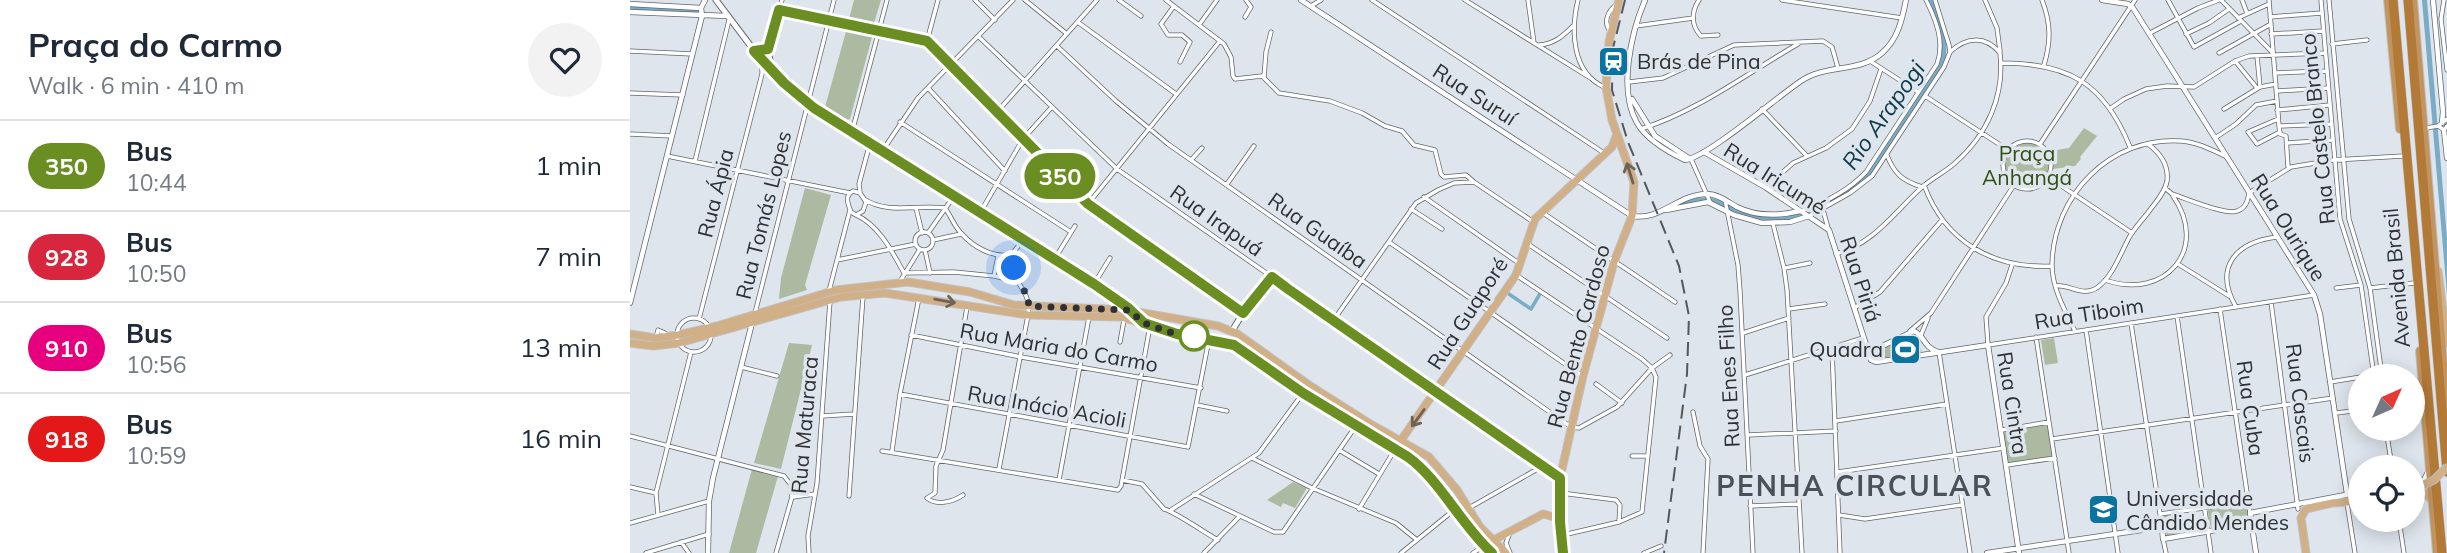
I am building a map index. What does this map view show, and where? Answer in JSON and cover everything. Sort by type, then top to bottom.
[{"type":"highway","name":"Avenida Brasil","points":[[2388,0],[2421,364]]},
{"type":"highway","name":"Avenida Brasil","points":[[2393,0],[2406,130],[2439,553]]},
{"type":"highway","name":"Avenida Brasil","points":[[2411,0],[2419,61],[2438,127],[2435,257],[2447,411]]},
{"type":"highway","name":"Avenida Brasil","points":[[2411,0],[2416,107],[2447,469]]},
{"type":"highway","points":[[2391,37],[2406,130]]},
{"type":"highway","points":[[2416,107],[2419,61]]},
{"type":"highway","points":[[2421,313],[2419,326],[2421,364]]},
{"type":"highway","name":"Avenida Brasil","points":[[2426,426],[2439,553]]},
{"type":"main road","points":[[716,0],[762,61],[807,103],[1094,284],[1147,324]]},
{"type":"main road","name":"Rua Bento Cardoso","points":[[1563,553],[1560,536],[1560,478],[1583,376],[1614,262],[1632,216],[1634,183],[1609,107],[1606,87],[1611,32],[1619,2]]},
{"type":"main road","points":[[771,70],[768,49],[779,10],[927,41],[1088,204],[1243,313],[1232,331]]},
{"type":"main road","points":[[754,51],[768,49]]},
{"type":"main road","points":[[1617,133],[1612,147],[1621,148]]},
{"type":"main road","name":"Rua Guaporé","points":[[1395,450],[1516,275],[1533,222],[1612,147]]},
{"type":"main road","points":[[2435,257],[2444,287],[2447,343]]},
{"type":"main road","points":[[630,343],[653,346],[753,319],[850,288],[899,283],[921,283],[1029,311],[1132,311],[1218,326],[1232,331],[1315,389],[1433,460],[1457,490],[1467,509],[1492,540],[1508,553]]},
{"type":"main road","points":[[829,296],[893,293],[967,305],[1125,318],[1177,334],[1228,342],[1422,469],[1492,553]]},
{"type":"main road","points":[[630,334],[678,339]]},
{"type":"main road","points":[[2425,484],[2447,469]]},
{"type":"main road","points":[[2425,492],[2433,501]]},
{"type":"main road","points":[[2306,553],[2301,518],[2304,512],[2309,507],[2348,499]]},
{"type":"main road","points":[[2332,503],[2347,503]]},
{"type":"main road","points":[[1484,546],[1543,514],[1560,522]]},
{"type":"street","points":[[630,303],[705,0]]},
{"type":"street","points":[[779,10],[782,0]]},
{"type":"street","name":"Rua Tomás Lopes","points":[[708,553],[709,501],[718,458],[834,0]]},
{"type":"street","points":[[852,132],[887,0]]},
{"type":"street","points":[[927,41],[938,0]]},
{"type":"street","points":[[975,0],[995,20]]},
{"type":"street","points":[[883,150],[900,122],[927,88],[1013,0]]},
{"type":"street","points":[[1025,0],[1067,34]]},
{"type":"street","points":[[998,112],[1097,0]]},
{"type":"street","points":[[1119,0],[1141,16]]},
{"type":"street","points":[[1166,0],[1220,41],[1231,57],[1235,79],[1264,77]]},
{"type":"street","points":[[1199,24],[1217,0]]},
{"type":"street","points":[[1245,17],[1251,7],[1246,0]]},
{"type":"street","name":"Rua Suruí","points":[[1301,0],[1632,216]]},
{"type":"street","points":[[1311,6],[1321,0]]},
{"type":"street","points":[[1372,0],[1604,153]]},
{"type":"street","points":[[1465,0],[1606,87]]},
{"type":"street","points":[[1528,0],[1536,44]]},
{"type":"street","points":[[1578,0],[1573,26],[1578,54],[1592,79]]},
{"type":"street","points":[[1645,0],[1635,26],[1629,55],[1630,96],[1635,120],[1651,139],[1682,159],[1691,159],[1704,152],[1803,79],[1822,71],[1878,57],[1892,42],[1906,0]]},
{"type":"street","points":[[1699,0],[1693,18],[1696,31],[1701,36],[1718,36]]},
{"type":"street","points":[[1782,0],[1902,18]]},
{"type":"street","points":[[1632,216],[1648,218],[1675,203],[1709,199],[1754,213],[1776,216],[1805,213],[1823,210],[1863,185],[1887,154],[1937,64],[1941,48],[1926,0]]},
{"type":"street","points":[[1935,0],[1950,52]]},
{"type":"street","points":[[1836,254],[1854,249],[1867,241],[1923,186],[1957,162],[1982,134],[1995,105],[2001,63],[1997,28],[1985,0]]},
{"type":"street","points":[[2042,0],[2050,33],[2044,65]]},
{"type":"street","points":[[2102,0],[2131,6]]},
{"type":"street","points":[[2040,144],[2135,0]]},
{"type":"street","points":[[2150,33],[2220,0],[2273,54]]},
{"type":"street","points":[[2242,0],[2247,13]]},
{"type":"street","name":"Rua Castelo Branco","points":[[2320,0],[2341,226],[2361,285],[2372,364]]},
{"type":"street","name":"Rua Castelo Branco","points":[[2329,0],[2349,219],[2370,288],[2380,364]]},
{"type":"street","points":[[2433,0],[2447,70]]},
{"type":"street","points":[[2444,0],[2441,19],[2443,49],[2438,127],[2447,159]]},
{"type":"street","points":[[2169,2],[2194,47],[2270,1],[2280,134]]},
{"type":"street","points":[[630,4],[701,8]]},
{"type":"street","points":[[1174,6],[1161,24],[1168,35],[1182,35],[1190,42],[1180,62]]},
{"type":"street","name":"Rua Ourique","points":[[2131,6],[2314,295],[2320,314],[2347,494]]},
{"type":"street","points":[[2186,34],[2229,9]]},
{"type":"street","points":[[630,12],[728,18],[695,161]]},
{"type":"street","points":[[2270,17],[2322,13]]},
{"type":"street","points":[[1635,26],[1693,18]]},
{"type":"street","points":[[1078,23],[1176,94]]},
{"type":"street","points":[[2218,53],[2271,24]]},
{"type":"street","points":[[1536,44],[1553,43],[1573,26]]},
{"type":"street","points":[[2271,34],[2323,31]]},
{"type":"street","points":[[1271,32],[1264,77],[1279,93],[1330,101],[1362,113],[1385,127],[1402,131],[1414,145],[1435,150],[1444,177],[1462,174],[1469,177],[1533,222]]},
{"type":"street","name":"Rua Irapuá","points":[[979,37],[1117,169],[1560,478]]},
{"type":"street","points":[[1665,210],[1671,211],[1709,199],[1754,221],[1773,224],[1796,221],[1861,178],[1944,67],[1950,52],[1962,42],[1978,39],[1988,42],[2000,53]]},
{"type":"street","points":[[2332,44],[2367,40]]},
{"type":"street","points":[[1088,204],[1220,41]]},
{"type":"street","points":[[1629,82],[1663,78],[1734,45],[1818,41],[1828,44],[1834,52],[1838,68]]},
{"type":"street","points":[[1641,129],[1700,103],[1800,43]]},
{"type":"street","name":"Rua Guaíba","points":[[1058,46],[1149,129],[1571,427]]},
{"type":"street","points":[[630,51],[692,54]]},
{"type":"street","points":[[2111,108],[2146,89],[2167,86],[2194,87],[2235,61],[2273,54],[2325,52]]},
{"type":"street","points":[[2257,56],[2258,88]]},
{"type":"street","points":[[1765,187],[1783,170],[1806,155],[1826,148],[1852,129],[1870,101],[1881,69],[1878,57]]},
{"type":"street","name":"Rua Ápia","points":[[699,318],[762,74],[762,61]]},
{"type":"street","points":[[1870,61],[2008,150]]},
{"type":"street","points":[[2235,61],[2258,88]]},
{"type":"street","points":[[2001,63],[2044,65],[2082,81],[2111,108],[2130,147]]},
{"type":"street","points":[[762,74],[771,70]]},
{"type":"street","points":[[2275,73],[2326,71]]},
{"type":"street","points":[[2224,109],[2258,88],[2276,84]]},
{"type":"street","points":[[927,88],[1005,171]]},
{"type":"street","points":[[2277,91],[2328,88]]},
{"type":"street","points":[[630,93],[682,95]]},
{"type":"street","points":[[1630,96],[1658,138],[1691,159],[1709,199]]},
{"type":"street","points":[[2215,138],[2236,124],[2256,105],[2277,101]]},
{"type":"street","points":[[2277,110],[2330,105]]},
{"type":"street","points":[[981,213],[1023,139],[1052,107]]},
{"type":"street","points":[[1762,109],[1806,155]]},
{"type":"street","points":[[2278,119],[2250,130],[2248,134],[2257,144],[2280,134],[2285,135],[2288,167]]},
{"type":"street","points":[[2438,127],[2447,119]]},
{"type":"street","points":[[900,122],[1071,232]]},
{"type":"street","points":[[2279,126],[2331,124]]},
{"type":"street","points":[[630,134],[672,136]]},
{"type":"street","points":[[2287,143],[2332,140]]},
{"type":"street","points":[[2075,331],[2058,292],[2052,266],[2057,233],[2074,194],[2099,166],[2130,147],[2146,143],[2184,141],[2227,157]]},
{"type":"street","points":[[2019,142],[2040,144],[2050,156],[2048,177],[2036,187],[2028,189],[2014,185],[2004,173],[2003,166],[2008,150],[2019,142]]},
{"type":"street","points":[[866,221],[859,184],[870,143]]},
{"type":"street","points":[[2056,286],[2077,291],[2092,290],[2105,280],[2132,233],[2165,188],[2166,167],[2160,155],[2146,143]]},
{"type":"street","points":[[1226,185],[1254,146]]},
{"type":"street","points":[[1191,160],[1202,148]]},
{"type":"street","name":"Rua Iricumé","points":[[1704,152],[1765,187],[1829,230]]},
{"type":"street","points":[[1887,154],[1901,179],[1923,186],[1942,220],[1973,248],[2012,265],[2052,266]]},
{"type":"street","points":[[667,156],[837,192],[851,192],[874,204],[945,208]]},
{"type":"street","points":[[2172,194],[2232,212],[2242,209],[2249,193],[2288,167],[2334,160],[2403,156]]},
{"type":"street","points":[[2048,177],[2132,233]]},
{"type":"street","points":[[1333,321],[1411,209],[1424,197],[1454,183],[1469,180],[1474,182]]},
{"type":"street","points":[[847,201],[859,184]]},
{"type":"street","points":[[1921,335],[1931,313],[2014,185]]},
{"type":"street","points":[[2105,280],[2123,285],[2143,285],[2162,278],[2178,264],[2186,232],[2183,215],[2172,194],[2165,188]]},
{"type":"street","points":[[837,192],[847,201],[850,210],[866,221],[891,249],[904,274]]},
{"type":"street","points":[[928,233],[954,196]]},
{"type":"street","points":[[1424,197],[1521,265]]},
{"type":"street","points":[[849,219],[874,204]]},
{"type":"street","name":"Rua Enes Filho","points":[[1727,206],[1738,265],[1753,553]]},
{"type":"street","points":[[916,208],[922,233]]},
{"type":"street","points":[[945,208],[961,234],[976,246],[998,256],[1012,254],[1023,240]]},
{"type":"street","points":[[1411,209],[1441,229]]},
{"type":"street","name":"Rua Maturaca","points":[[809,553],[808,536],[822,416],[829,296],[850,210]]},
{"type":"street","name":"Rua Piriá","points":[[1823,210],[1869,358]]},
{"type":"street","points":[[1542,212],[1675,302]]},
{"type":"street","points":[[1854,308],[1880,292],[1942,220]]},
{"type":"street","points":[[1773,224],[1784,268],[1789,318],[1802,553]]},
{"type":"street","points":[[1054,260],[1075,226]]},
{"type":"street","points":[[916,244],[916,237],[928,233]]},
{"type":"street","points":[[928,233],[933,240]]},
{"type":"street","points":[[933,240],[961,234]]},
{"type":"street","points":[[2236,307],[2231,297],[2228,275],[2235,254],[2250,243],[2277,237]]},
{"type":"street","points":[[899,283],[923,249],[931,246],[933,240]]},
{"type":"street","points":[[1388,242],[1583,376]]},
{"type":"street","points":[[1526,242],[1667,338]]},
{"type":"street","points":[[837,260],[916,244],[923,249],[930,273]]},
{"type":"street","points":[[999,469],[1029,311],[1025,291],[1017,281],[1012,254]]},
{"type":"street","points":[[995,276],[998,256]]},
{"type":"street","points":[[1094,284],[1110,258]]},
{"type":"street","points":[[1784,268],[1811,263]]},
{"type":"street","points":[[2178,264],[2231,297]]},
{"type":"street","name":"Rua Cintra","points":[[2012,265],[2007,283],[1986,317],[2018,550]]},
{"type":"street","points":[[904,274],[954,272],[1017,281]]},
{"type":"street","points":[[1516,275],[1652,368],[1656,377],[1643,510],[1636,516],[1619,522],[1560,536]]},
{"type":"street","points":[[2054,275],[2066,287]]},
{"type":"street","points":[[1243,313],[1272,277]]},
{"type":"street","points":[[2370,288],[2414,283]]},
{"type":"street","points":[[2336,288],[2361,285]]},
{"type":"street","points":[[2058,292],[2066,287]]},
{"type":"street","points":[[849,496],[863,294]]},
{"type":"street","name":"Rua Tiboim","points":[[1869,358],[1876,362],[2314,295]]},
{"type":"street","points":[[892,451],[919,296]]},
{"type":"street","name":"Rua Cascais","points":[[2271,302],[2297,506]]},
{"type":"street","points":[[1788,309],[1825,304]]},
{"type":"street","points":[[963,495],[948,502],[927,500],[928,496],[935,493],[936,466],[967,305]]},
{"type":"street","name":"Rua Cuba","points":[[2220,309],[2256,553]]},
{"type":"street","points":[[1908,333],[1931,313]]},
{"type":"street","points":[[1059,480],[1089,316]]},
{"type":"street","points":[[2177,316],[2211,553]]},
{"type":"street","points":[[699,318],[710,331],[710,343],[704,350],[691,352],[678,339],[680,327],[686,320],[699,318]]},
{"type":"street","points":[[1119,342],[1125,318]]},
{"type":"street","points":[[1743,333],[1789,318]]},
{"type":"street","points":[[2131,323],[2166,553]]},
{"type":"street","points":[[882,451],[1118,490],[1130,437],[1147,324]]},
{"type":"street","points":[[2086,330],[2118,553]]},
{"type":"street","points":[[1866,349],[1876,349],[1914,331],[1921,335],[1924,343],[1924,349],[1917,356]]},
{"type":"street","name":"Rua Maria do Carmo","points":[[911,335],[1200,388]]},
{"type":"street","points":[[2036,337],[2069,553]]},
{"type":"street","points":[[1745,374],[1863,338]]},
{"type":"street","points":[[1209,339],[1197,405],[1227,411]]},
{"type":"street","points":[[1924,343],[1939,352],[1970,553]]},
{"type":"street","points":[[1832,349],[1840,553]]},
{"type":"street","points":[[658,515],[656,493],[691,352]]},
{"type":"street","points":[[1571,427],[1579,428],[1612,411],[1652,368],[1670,355]]},
{"type":"street","points":[[741,367],[777,376]]},
{"type":"street","points":[[2330,382],[2348,379]]},
{"type":"street","points":[[1596,384],[1622,403]]},
{"type":"street","points":[[1171,510],[1266,447],[1303,393]]},
{"type":"street","name":"Rua Inácio Acioli","points":[[900,394],[1185,448],[1189,446],[1197,405]]},
{"type":"street","points":[[2052,439],[2333,398]]},
{"type":"street","points":[[1836,421],[1948,404]]},
{"type":"street","points":[[1693,412],[1700,446],[1708,459],[1703,553]]},
{"type":"street","points":[[2336,414],[2348,412]]},
{"type":"street","points":[[822,416],[854,415]]},
{"type":"street","points":[[2002,430],[2049,422]]},
{"type":"street","points":[[1194,494],[1239,517],[1280,533],[1288,527],[1356,426]]},
{"type":"street","points":[[1747,435],[1836,431]]},
{"type":"street","points":[[630,436],[718,458]]},
{"type":"street","points":[[1838,472],[2004,448]]},
{"type":"street","points":[[1339,450],[1380,474]]},
{"type":"street","points":[[1359,509],[1395,450]]},
{"type":"street","points":[[1632,456],[1648,456]]},
{"type":"street","name":"Rua Maturaca","points":[[718,458],[780,474],[791,485],[792,497],[776,553]]},
{"type":"street","points":[[1252,458],[1312,488],[1396,523],[1418,540]]},
{"type":"street","points":[[2007,465],[2055,458]]},
{"type":"street","points":[[2425,477],[2429,465]]},
{"type":"street","points":[[1467,509],[1541,467]]},
{"type":"street","points":[[1122,480],[1138,482],[1164,509],[1171,510],[1189,524],[1218,540]]},
{"type":"street","points":[[630,487],[656,493]]},
{"type":"street","points":[[1561,493],[1616,500],[1620,505],[1619,522]]},
{"type":"street","points":[[792,497],[815,494]]},
{"type":"street","points":[[2250,513],[2297,506],[2347,494]]},
{"type":"street","points":[[630,523],[709,501]]},
{"type":"street","points":[[2160,514],[2248,502]]},
{"type":"street","points":[[2347,503],[2355,553]]},
{"type":"street","points":[[1750,506],[1798,504]]},
{"type":"street","points":[[1839,515],[1865,519],[1962,505]]},
{"type":"street","points":[[2297,506],[2309,507]]},
{"type":"street","points":[[1401,553],[1454,510]]},
{"type":"street","points":[[1204,553],[1239,517]]},
{"type":"street","points":[[2164,539],[2252,524]]},
{"type":"street","points":[[1987,553],[2162,527]]},
{"type":"street","points":[[1508,553],[1506,543],[1515,528]]},
{"type":"street","points":[[2401,532],[2404,553]]},
{"type":"street","points":[[649,553],[709,534]]},
{"type":"street","points":[[681,542],[690,553]]},
{"type":"street","points":[[1473,553],[1484,546]]},
{"type":"street","points":[[1644,553],[1661,546]]},
{"type":"green space","points":[[854,0],[881,0],[874,23],[849,19]]},
{"type":"green space","points":[[847,28],[871,33],[872,37],[850,119],[847,120],[825,107]]},
{"type":"green space","points":[[2084,128],[2097,136],[2081,159],[2075,166],[2053,169],[2051,151],[2069,148]]},
{"type":"green space","name":"Praça Anhangá","points":[[2027,143],[2042,150],[2049,165],[2042,180],[2027,187],[2012,180],[2005,165],[2012,150]]},
{"type":"green space","points":[[805,188],[831,195],[805,285],[807,290],[779,299],[781,278]]},
{"type":"green space","points":[[1916,333],[1922,353],[1874,360],[1869,353]]},
{"type":"green space","points":[[2054,338],[2058,363],[2045,365],[2041,340]]},
{"type":"green space","points":[[789,343],[812,345],[781,469],[754,463]]},
{"type":"green space","points":[[2049,423],[2054,457],[2007,464],[2003,431]]},
{"type":"green space","points":[[752,469],[778,476],[756,553],[729,553]]},
{"type":"green space","points":[[1293,482],[1307,488],[1295,508],[1283,503],[1281,507],[1267,500]]},
{"type":"green space","points":[[2246,500],[2250,523],[2211,530],[2207,507]]},
{"type":"green space","points":[[2182,512],[2186,534],[2167,538],[2163,515]]},
{"type":"water","points":[[2422,0],[2427,0],[2447,238],[2447,295]]},
{"type":"waterway","name":"Rio Arapogi","points":[[1674,207],[1690,202],[1713,201],[1748,216],[1775,219],[1820,207],[1860,183],[1870,174],[1943,59],[1944,39],[1931,0]]},
{"type":"waterway","points":[[630,7],[697,11]]},
{"type":"waterway","points":[[1506,292],[1531,309],[1541,292]]},
{"type":"railway","points":[[1625,0],[1613,48],[1612,90],[1628,142],[1679,266],[1689,316],[1687,374],[1664,553]]},
{"type":"bus line","name":"350","points":[[1492,553],[1422,469],[1408,457],[1303,393],[1240,348],[1222,341],[1177,334],[1144,323],[1127,307],[1094,284],[807,103],[772,72],[754,51],[762,52],[768,49],[779,10],[927,41],[1088,204],[1243,313],[1272,277],[1438,396],[1560,478],[1560,536],[1563,553]]},
{"type":"place","name":"Brás de Pina","points":[[1614,61]]},
{"type":"place","name":"Quadra","points":[[1906,349]]},
{"type":"place","name":"Universidade Cândido Mendes","points":[[2103,510]]},
{"type":"district","name":"PENHA CIRCULAR","points":[[1855,485]]},
{"type":"route","points":[[1014,268],[1029,306],[1129,310],[1144,323],[1169,332],[1194,336]]}]
